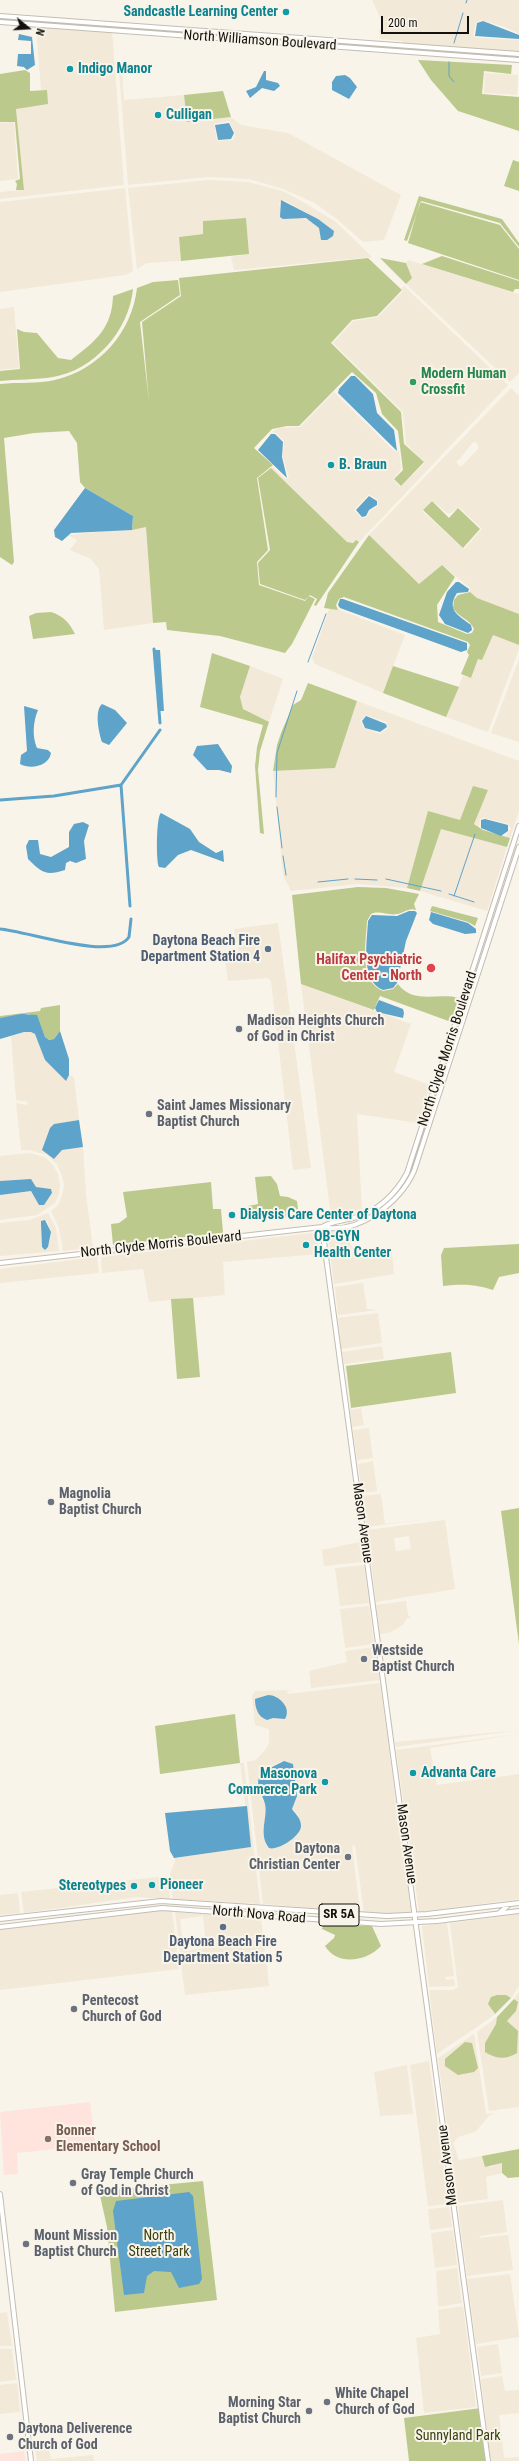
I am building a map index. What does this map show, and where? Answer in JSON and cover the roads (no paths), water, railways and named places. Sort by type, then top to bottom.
[{"type":"main road","name":"North Williamson Boulevard","points":[[0,16],[519,54]]},
{"type":"main road","name":"North Williamson Boulevard","points":[[0,22],[519,60]]},
{"type":"main road","name":"North Clyde Morris Boulevard","points":[[322,1227],[329,1223],[363,1215],[385,1201],[402,1182],[414,1155],[519,826]]},
{"type":"main road","name":"North Clyde Morris Boulevard","points":[[0,1263],[322,1227],[329,1228],[358,1222],[375,1215],[390,1205],[406,1187],[414,1171],[519,847]]},
{"type":"main road","points":[[385,1201],[390,1205]]},
{"type":"main road","name":"Mason Avenue","points":[[322,1227],[416,1915],[488,2461]]},
{"type":"main road","points":[[162,1908],[172,1901]]},
{"type":"main road","name":"North Nova Road","points":[[0,1919],[172,1901],[345,1915],[416,1915],[519,1903]]},
{"type":"main road","points":[[173,1908],[186,1901]]},
{"type":"main road","points":[[497,1914],[510,1904]]},
{"type":"main road","name":"North Nova Road","points":[[0,1927],[162,1908],[350,1923],[417,1923],[519,1911]]},
{"type":"main road","points":[[0,2194],[31,2461]]},
{"type":"water","points":[[483,21],[519,35],[519,39],[475,36],[477,23]]},
{"type":"water","points":[[19,34],[32,37],[35,65],[27,70],[24,67],[17,66],[18,54],[31,54],[31,41],[18,40]]},
{"type":"water","points":[[264,71],[266,71],[266,80],[278,83],[280,86],[274,91],[262,88],[250,98],[246,91],[256,87]]},
{"type":"water","points":[[345,75],[350,78],[357,87],[349,99],[332,90],[332,82],[336,76]]},
{"type":"water","points":[[229,123],[234,133],[231,139],[218,140],[215,125]]},
{"type":"water","points":[[281,200],[318,219],[334,231],[333,236],[327,240],[321,240],[319,228],[306,218],[283,219],[280,217]]},
{"type":"water","points":[[351,376],[355,376],[373,394],[377,413],[394,430],[397,451],[338,393],[339,389]]},
{"type":"water","points":[[271,434],[275,434],[283,442],[282,457],[287,478],[258,450]]},
{"type":"water","points":[[85,488],[133,516],[132,530],[71,533],[62,541],[55,537],[54,530]]},
{"type":"water","points":[[369,496],[377,501],[377,505],[369,510],[366,516],[362,517],[356,510]]},
{"type":"water","points":[[456,582],[459,582],[469,589],[468,592],[457,593],[453,604],[455,612],[471,625],[472,630],[468,633],[445,624],[439,615],[447,592]]},
{"type":"water","points":[[340,599],[467,643],[467,650],[461,652],[340,608],[338,605]]},
{"type":"water","points":[[155,650],[160,650],[164,711],[159,711]]},
{"type":"water","points":[[102,704],[115,710],[127,723],[109,745],[102,742],[99,728],[98,712]]},
{"type":"water","points":[[24,706],[38,710],[34,729],[35,743],[37,748],[48,750],[51,753],[47,761],[39,766],[29,767],[20,764],[21,755],[27,751]]},
{"type":"water","points":[[366,716],[386,724],[387,727],[380,732],[365,728],[362,721]]},
{"type":"water","points":[[218,744],[232,766],[231,773],[219,770],[207,770],[193,755],[197,746]]},
{"type":"water","points":[[161,813],[190,829],[199,842],[216,853],[223,850],[224,862],[191,850],[178,855],[165,868],[159,867],[157,857],[157,840],[158,822]]},
{"type":"water","points":[[485,819],[508,825],[508,831],[501,836],[481,828],[481,820]]},
{"type":"water","points":[[83,822],[89,825],[84,841],[86,859],[76,863],[70,861],[66,863],[65,870],[49,873],[41,870],[28,859],[26,846],[29,840],[38,840],[40,854],[51,857],[69,847],[69,832],[74,824]]},
{"type":"water","points":[[409,911],[415,911],[417,913],[406,941],[397,983],[393,988],[383,990],[376,985],[368,970],[366,950],[368,921],[372,915],[397,916]]},
{"type":"water","points":[[431,912],[468,923],[476,929],[476,933],[465,934],[433,924],[429,920]]},
{"type":"water","points":[[379,1000],[403,1009],[403,1018],[377,1012],[375,1008]]},
{"type":"water","points":[[21,1014],[37,1015],[45,1037],[49,1040],[54,1039],[60,1031],[69,1059],[69,1075],[66,1081],[45,1060],[35,1034],[31,1032],[24,1032],[0,1039],[0,1018]]},
{"type":"water","points":[[79,1120],[83,1147],[62,1150],[54,1159],[42,1150],[50,1128],[54,1124]]},
{"type":"water","points":[[31,1179],[36,1187],[51,1189],[52,1193],[44,1205],[39,1205],[31,1191],[0,1195],[0,1181]]},
{"type":"water","points":[[45,1220],[51,1232],[48,1247],[45,1250],[42,1247],[41,1221]]},
{"type":"water","points":[[268,1695],[276,1697],[286,1707],[287,1715],[285,1719],[273,1718],[267,1720],[261,1717],[256,1709],[255,1699]]},
{"type":"water","points":[[284,1761],[293,1764],[297,1796],[292,1809],[299,1819],[301,1826],[297,1834],[288,1842],[278,1847],[269,1848],[264,1837],[266,1809],[258,1781],[262,1772]]},
{"type":"water","points":[[247,1806],[251,1847],[174,1858],[170,1851],[165,1813]]},
{"type":"water","points":[[189,2192],[193,2196],[202,2279],[199,2284],[179,2288],[171,2272],[154,2271],[147,2276],[144,2293],[124,2295],[113,2211],[116,2201]]},
{"type":"waterway","points":[[454,43],[463,13]]},
{"type":"waterway","points":[[449,62],[449,76],[454,82]]},
{"type":"waterway","points":[[308,662],[326,614]]},
{"type":"waterway","points":[[154,649],[160,723]]},
{"type":"waterway","points":[[276,797],[277,753],[297,691]]},
{"type":"waterway","points":[[130,906],[121,785],[160,730]]},
{"type":"waterway","points":[[0,800],[54,796],[121,785]]},
{"type":"waterway","points":[[277,807],[282,848]]},
{"type":"waterway","points":[[454,896],[475,834]]},
{"type":"waterway","points":[[283,856],[286,875]]},
{"type":"waterway","points":[[318,882],[348,879]]},
{"type":"waterway","points":[[355,879],[377,880]]},
{"type":"waterway","points":[[386,879],[441,891]]},
{"type":"waterway","points":[[449,894],[474,902]]},
{"type":"waterway","points":[[0,929],[69,943],[106,947],[120,944],[129,937],[131,919]]},
{"type":"place","name":"Sandcastle Learning Center","points":[[286,12]]},
{"type":"place","name":"Indigo Manor","points":[[70,69]]},
{"type":"place","name":"Culligan","points":[[158,115]]},
{"type":"place","name":"Modern Human Crossfit","points":[[413,382]]},
{"type":"place","name":"B. Braun","points":[[331,465]]},
{"type":"place","name":"Daytona Beach Fire Department Station 4","points":[[268,949]]},
{"type":"place","name":"Halifax Psychiatric Center - North","points":[[431,968]]},
{"type":"place","name":"Madison Heights Church of God in Christ","points":[[239,1029]]},
{"type":"place","name":"Saint James Missionary Baptist Church","points":[[149,1114]]},
{"type":"place","name":"Dialysis Care Center of Daytona","points":[[232,1215]]},
{"type":"place","name":"OB-GYN Health Center","points":[[306,1245]]},
{"type":"place","name":"Magnolia Baptist Church","points":[[51,1502]]},
{"type":"place","name":"Westside Baptist Church","points":[[364,1659]]},
{"type":"place","name":"Advanta Care","points":[[413,1773]]},
{"type":"place","name":"Masonova Commerce Park","points":[[325,1782]]},
{"type":"place","name":"Daytona Christian Center","points":[[348,1857]]},
{"type":"place","name":"Pioneer","points":[[152,1885]]},
{"type":"place","name":"Stereotypes","points":[[134,1886]]},
{"type":"place","name":"Daytona Beach Fire Department Station 5","points":[[223,1927]]},
{"type":"place","name":"Pentecost Church of God","points":[[74,2009]]},
{"type":"place","name":"Bonner Elementary School","points":[[48,2139]]},
{"type":"place","name":"Gray Temple Church of God in Christ","points":[[73,2183]]},
{"type":"place","name":"Mount Mission Baptist Church","points":[[26,2244]]},
{"type":"place","name":"White Chapel Church of God","points":[[327,2402]]},
{"type":"place","name":"Morning Star Baptist Church","points":[[309,2411]]},
{"type":"place","name":"Daytona Deliverence Church of God","points":[[10,2437]]},
{"type":"park label","name":"North Street Park","points":[[159,2244]]},
{"type":"park label","name":"Sunnyland Park","points":[[458,2436]]}]
